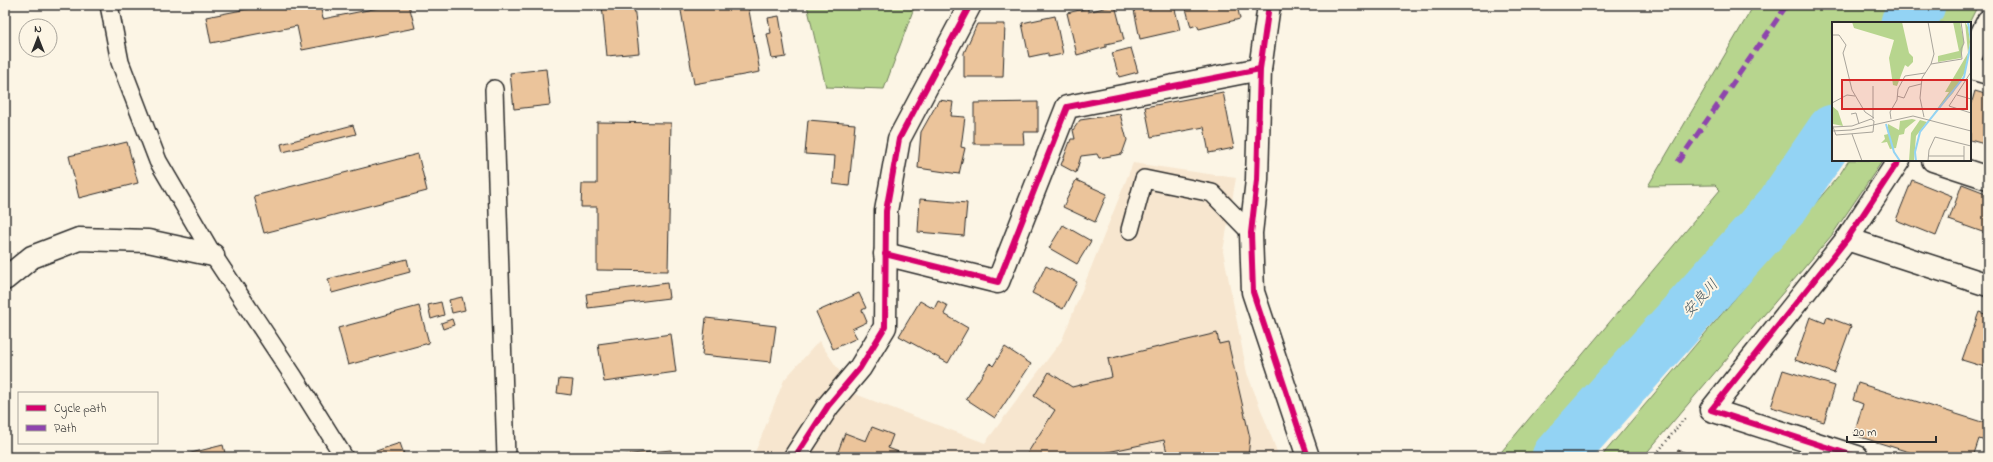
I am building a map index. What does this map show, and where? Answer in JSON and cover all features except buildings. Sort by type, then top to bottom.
[{"type":"street","points":[[795,457],[828,406],[860,368],[885,327],[886,212],[899,139],[970,5]]},
{"type":"street","points":[[1269,5],[1260,69],[1257,180],[1251,233],[1254,292],[1308,457]]},
{"type":"street","points":[[1971,56],[1988,21]]},
{"type":"street","points":[[1971,68],[1988,73]]},
{"type":"street","points":[[885,254],[998,282],[1067,107],[1260,69]]},
{"type":"street","points":[[1857,457],[1711,410],[1847,238],[1898,161]]},
{"type":"street","points":[[1936,161],[1988,178]]},
{"type":"street","points":[[1847,238],[1988,285]]},
{"type":"street","points":[[5,279],[32,257],[80,239],[148,242],[213,255]]},
{"type":"lane","points":[[109,5],[120,62],[158,161],[213,255],[294,377],[344,457]]},
{"type":"lane","points":[[494,88],[506,457]]},
{"type":"lane","points":[[1130,230],[1144,178],[1212,193],[1251,233]]},
{"type":"path","points":[[1654,457],[1683,420],[1711,410]]},
{"type":"shaded area","points":[[1133,163],[1236,178],[1223,251],[1247,373],[1279,457],[759,457],[754,455],[784,380],[819,341],[855,394],[985,443],[1062,340]]},
{"type":"green space","points":[[807,5],[915,5],[884,89],[826,87]]},
{"type":"green space","points":[[1754,5],[1897,5],[1886,22],[1832,22],[1832,106],[1771,202],[1545,457],[1497,457],[1720,190],[1715,185],[1648,186]]},
{"type":"green space","points":[[1944,5],[1978,5],[1970,22],[1934,22]]},
{"type":"green space","points":[[1848,161],[1882,161],[1832,235],[1643,457],[1602,457],[1605,452],[1840,174]]},
{"type":"waterway","name":"安良川","points":[[1908,22],[1919,5]]},
{"type":"waterway","name":"安良川","points":[[1558,457],[1782,206],[1832,132]]},
{"type":"marked path","points":[[1678,162],[1787,5]]},
{"type":"cycle path","points":[[795,457],[828,406],[860,368],[885,327],[886,211],[899,139],[970,5]]},
{"type":"cycle path","points":[[1269,5],[1260,69],[1257,180],[1251,233],[1253,292],[1308,457]]},
{"type":"cycle path","points":[[885,254],[998,282],[1067,107],[1260,69]]},
{"type":"cycle path","points":[[1857,457],[1711,410],[1847,239],[1898,161]]}]
